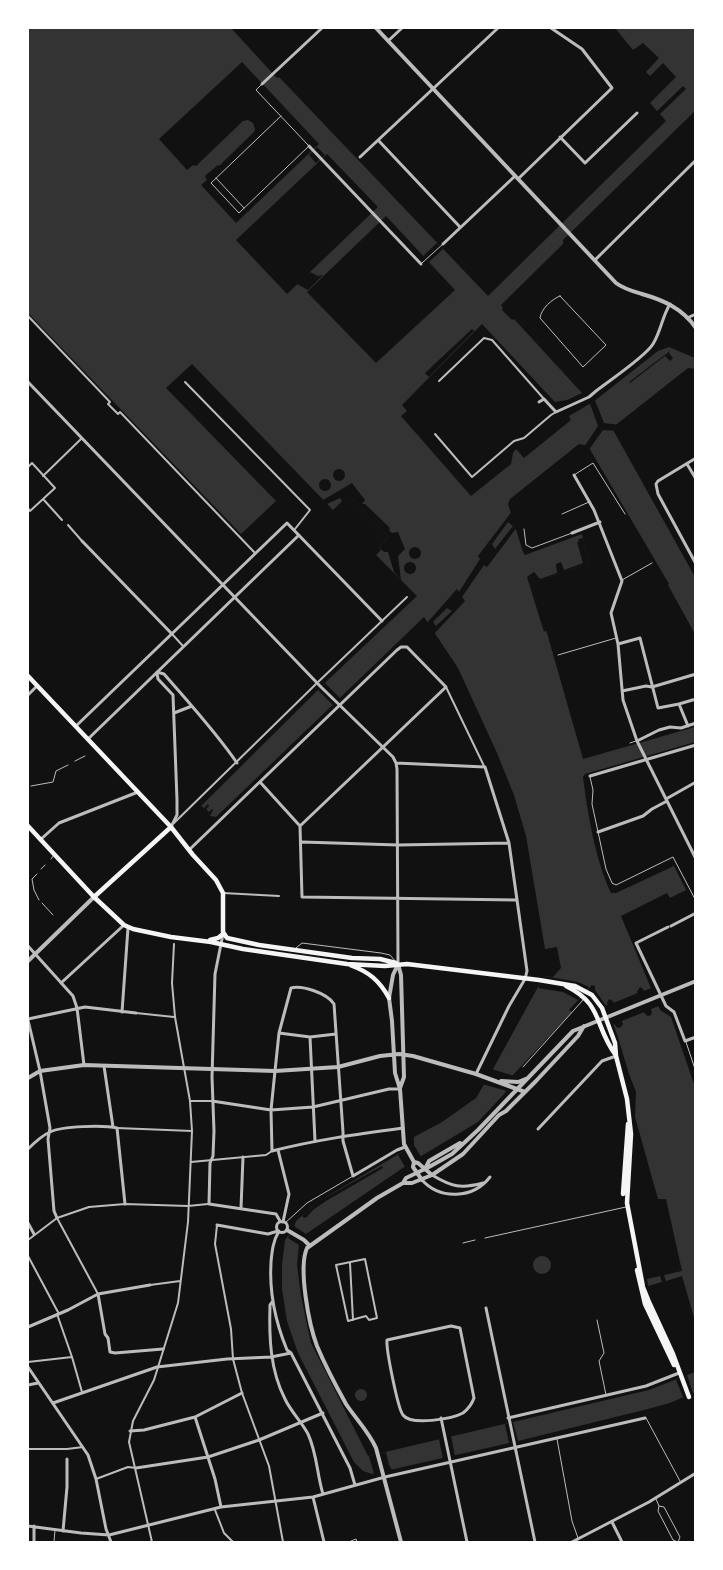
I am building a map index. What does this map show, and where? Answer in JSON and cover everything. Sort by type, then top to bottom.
[{"type":"main road","points":[[28,676],[88,739],[95,750],[171,827],[216,880],[223,893],[224,934],[228,939],[352,958],[380,959],[398,964]]},
{"type":"main road","points":[[28,826],[53,857],[126,926],[171,937],[204,940],[243,949],[347,964],[385,966],[407,964],[542,981],[575,986],[586,990],[602,1008],[615,1043],[616,1056],[624,1082],[629,1118],[624,1186],[626,1208],[646,1294],[672,1350],[689,1396]]},
{"type":"main road","points":[[94,897],[171,827]]},
{"type":"main road","points":[[204,940],[215,939],[224,934]]},
{"type":"main road","points":[[347,964],[374,977],[389,998]]},
{"type":"main road","points":[[565,985],[584,996],[594,1008],[608,1046],[616,1056]]},
{"type":"street","points":[[262,84],[322,28]]},
{"type":"street","points":[[376,28],[621,287],[670,304],[696,328]]},
{"type":"street","points":[[388,41],[402,28]]},
{"type":"street","points":[[360,157],[498,28]]},
{"type":"street","points":[[442,245],[612,88],[582,50],[551,28]]},
{"type":"street","points":[[560,137],[586,163],[637,113]]},
{"type":"street","points":[[378,140],[460,227]]},
{"type":"street","points":[[310,147],[421,264]]},
{"type":"street","points":[[595,260],[696,160]]},
{"type":"street","points":[[435,434],[472,477],[514,441],[524,438],[551,414],[589,397],[652,345],[670,304]]},
{"type":"street","points":[[687,318],[696,314]]},
{"type":"street","points":[[28,316],[110,402],[108,404],[118,414],[120,412],[255,553]]},
{"type":"street","points":[[439,381],[484,338],[492,340],[556,412]]},
{"type":"street","points":[[28,382],[396,763],[399,899],[398,964],[401,975],[404,1054],[404,1077],[400,1089]]},
{"type":"street","points":[[185,382],[310,510],[294,530]]},
{"type":"street","points":[[539,402],[544,398]]},
{"type":"street","points":[[44,476],[82,438]]},
{"type":"street","points":[[696,458],[656,484],[658,494],[696,564]]},
{"type":"street","points":[[28,467],[32,463],[55,488],[30,511],[28,508]]},
{"type":"street","points":[[687,464],[696,479]]},
{"type":"street","points":[[574,475],[600,522],[622,581],[611,612],[618,644],[622,692],[628,719],[646,760],[696,859]]},
{"type":"street","points":[[43,499],[62,520]]},
{"type":"street","points":[[572,533],[600,522]]},
{"type":"street","points":[[76,726],[287,523],[382,621]]},
{"type":"street","points":[[68,525],[184,646]]},
{"type":"street","points":[[88,739],[299,535]]},
{"type":"street","points":[[171,827],[407,597]]},
{"type":"street","points":[[618,644],[640,638],[658,708],[696,699]]},
{"type":"street","points":[[189,850],[401,646],[407,647],[446,687],[485,767],[509,843],[527,971],[525,979],[509,1006],[476,1074]]},
{"type":"street","points":[[157,672],[164,674],[224,744],[237,763]]},
{"type":"street","points":[[157,672],[158,679],[173,696],[177,815],[171,827]]},
{"type":"street","points":[[622,692],[646,686],[652,687],[696,674]]},
{"type":"street","points":[[28,695],[38,686]]},
{"type":"street","points":[[300,826],[446,687]]},
{"type":"street","points":[[173,696],[178,691]]},
{"type":"street","points":[[679,704],[688,726]]},
{"type":"street","points":[[174,713],[192,706]]},
{"type":"street","points":[[637,741],[659,730],[696,723]]},
{"type":"street","points":[[590,776],[696,745]]},
{"type":"street","points":[[396,763],[485,767]]},
{"type":"street","points":[[260,782],[300,826],[302,842],[302,897]]},
{"type":"street","points":[[598,832],[643,816],[696,782]]},
{"type":"street","points":[[40,840],[58,822],[138,792]]},
{"type":"street","points":[[302,842],[398,844],[509,843]]},
{"type":"street","points":[[223,893],[278,896]]},
{"type":"street","points":[[297,896],[517,900]]},
{"type":"street","points":[[28,961],[94,897]]},
{"type":"street","points":[[696,913],[636,943],[665,1005],[674,1012],[685,1041],[696,1037]]},
{"type":"street","points":[[62,983],[126,926]]},
{"type":"street","points":[[122,1012],[126,926]]},
{"type":"street","points":[[209,1204],[214,1131],[212,1070],[215,974],[224,934]]},
{"type":"street","points":[[152,1542],[130,1442],[130,1430],[136,1414],[154,1380],[178,1303],[188,1222],[192,1131],[190,1101],[175,1017],[172,983],[174,944]]},
{"type":"street","points":[[28,946],[73,996],[77,1008],[84,1065]]},
{"type":"street","points":[[398,964],[392,976],[389,998],[403,1128],[406,1148],[414,1162],[414,1167],[422,1180],[430,1187],[453,1195],[471,1190],[486,1182],[490,1177]]},
{"type":"street","points":[[403,1184],[406,1178],[452,1154],[478,1130],[573,1031],[696,981]]},
{"type":"street","points":[[272,1151],[272,1110],[279,1033],[291,988],[295,987],[326,996],[334,1004],[342,1141],[353,1176],[397,1150],[406,1148]]},
{"type":"street","points":[[163,1349],[110,1352],[98,1294],[54,1211],[50,1128],[28,1019],[85,1007],[175,1017]]},
{"type":"street","points":[[401,1542],[378,1454],[372,1440],[347,1405],[315,1339],[304,1281],[305,1252],[309,1245],[377,1198],[403,1184],[422,1180],[432,1175],[463,1154],[499,1115],[506,1111],[525,1092],[586,1026]]},
{"type":"street","points":[[279,1033],[310,1037],[336,1034]]},
{"type":"street","points":[[310,1037],[315,1141]]},
{"type":"street","points":[[28,1079],[40,1071],[84,1065],[275,1071],[338,1067],[394,1054],[404,1054],[500,1081],[518,1082],[530,1077]]},
{"type":"street","points":[[538,1129],[602,1062],[616,1056]]},
{"type":"street","points":[[104,1066],[115,1127],[125,1204]]},
{"type":"street","points":[[500,1081],[508,1087],[525,1092]]},
{"type":"street","points":[[190,1101],[212,1101],[272,1110],[313,1107],[389,1089],[400,1089]]},
{"type":"street","points":[[28,1149],[49,1133],[78,1127],[192,1131]]},
{"type":"street","points":[[191,1162],[266,1156],[272,1151],[315,1141],[403,1128]]},
{"type":"street","points":[[278,1150],[289,1194],[283,1222]]},
{"type":"street","points":[[242,1208],[243,1158]]},
{"type":"street","points":[[414,1162],[418,1163],[448,1187],[463,1187],[486,1182]]},
{"type":"street","points":[[453,1195],[455,1186]]},
{"type":"street","points":[[444,1193],[448,1187]]},
{"type":"street","points":[[453,1195],[463,1187]]},
{"type":"street","points":[[28,1240],[57,1218],[89,1207],[125,1204],[188,1206],[209,1204],[242,1208],[276,1214],[283,1222],[286,1230]]},
{"type":"street","points":[[283,1222],[276,1225],[278,1231],[271,1261],[270,1284],[280,1334],[287,1350],[291,1353],[323,1413],[350,1468],[355,1485]]},
{"type":"street","points":[[28,1223],[34,1234]]},
{"type":"street","points":[[283,1542],[269,1466],[242,1394],[233,1359],[231,1329],[215,1244],[217,1225],[268,1234],[278,1231],[284,1232],[286,1230],[303,1239],[309,1245]]},
{"type":"street","points":[[28,1256],[58,1314],[82,1392]]},
{"type":"street","points":[[365,1259],[377,1318],[369,1320],[366,1316],[353,1320],[348,1321],[336,1265],[365,1259]]},
{"type":"street","points":[[350,1262],[353,1320]]},
{"type":"street","points":[[28,1327],[98,1294],[180,1281]]},
{"type":"street","points":[[272,1301],[270,1305],[271,1357],[279,1385],[288,1405],[308,1434],[323,1494]]},
{"type":"street","points":[[486,1308],[535,1542]]},
{"type":"street","points":[[451,1326],[460,1328],[474,1398],[470,1406],[463,1413],[441,1418],[420,1422],[403,1416],[400,1410],[386,1342],[388,1339],[451,1326]]},
{"type":"street","points":[[53,1403],[157,1368],[233,1359],[271,1357],[291,1353]]},
{"type":"street","points":[[28,1362],[72,1357]]},
{"type":"street","points":[[28,1367],[88,1455],[96,1479],[106,1528],[111,1542]]},
{"type":"street","points":[[509,1420],[646,1386],[679,1373]]},
{"type":"street","points":[[28,1386],[38,1383]]},
{"type":"street","points":[[130,1430],[144,1430],[195,1417],[242,1394]]},
{"type":"street","points":[[96,1479],[128,1467],[136,1468],[208,1457],[300,1424],[323,1413]]},
{"type":"street","points":[[195,1417],[221,1506]]},
{"type":"street","points":[[441,1418],[467,1542]]},
{"type":"street","points":[[28,1526],[109,1535],[221,1506],[314,1497],[385,1477],[645,1418]]},
{"type":"street","points":[[125,1442],[130,1442]]},
{"type":"street","points":[[28,1449],[83,1448]]},
{"type":"street","points":[[64,1530],[67,1459]]},
{"type":"street","points":[[572,1542],[696,1475]]},
{"type":"street","points":[[314,1497],[324,1542]]},
{"type":"street","points":[[215,1508],[224,1533],[233,1542]]},
{"type":"street","points":[[612,1522],[622,1542]]},
{"type":"street","points":[[34,1526],[34,1542]]},
{"type":"lane","points":[[262,84],[256,90],[281,116],[310,147],[239,213],[211,183],[281,116]]},
{"type":"lane","points":[[216,178],[245,208]]},
{"type":"lane","points":[[421,264],[442,245]]},
{"type":"lane","points":[[560,296],[606,345],[583,367],[540,318],[541,313],[560,296]]},
{"type":"lane","points":[[574,475],[593,464],[625,514]]},
{"type":"lane","points":[[562,514],[589,501]]},
{"type":"lane","points":[[524,529],[526,545],[532,548],[572,533]]},
{"type":"lane","points":[[622,581],[652,563]]},
{"type":"lane","points":[[558,656],[617,638]]},
{"type":"lane","points":[[630,743],[637,741]]},
{"type":"lane","points":[[75,761],[86,756]]},
{"type":"lane","points":[[31,786],[53,782],[56,771],[68,765]]},
{"type":"lane","points":[[590,776],[593,790],[592,804],[606,869],[612,883],[616,885],[673,857],[696,901]]},
{"type":"lane","points":[[41,869],[45,865]]},
{"type":"lane","points":[[37,874],[32,879],[34,890],[39,900]]},
{"type":"lane","points":[[42,903],[53,915]]},
{"type":"lane","points":[[60,922],[64,926]]},
{"type":"lane","points":[[295,950],[302,942],[390,955],[398,964]]},
{"type":"lane","points":[[523,1066],[584,996]]},
{"type":"lane","points":[[685,1041],[696,1072]]},
{"type":"lane","points":[[283,1222],[307,1203],[353,1176]]},
{"type":"lane","points":[[485,1238],[626,1208]]},
{"type":"lane","points":[[463,1243],[475,1240]]},
{"type":"lane","points":[[597,1320],[604,1353],[599,1360],[606,1395]]},
{"type":"lane","points":[[645,1418],[681,1483]]},
{"type":"lane","points":[[556,1439],[572,1521],[578,1539]]},
{"type":"lane","points":[[655,1498],[659,1506],[658,1511],[665,1526],[674,1541],[678,1542],[680,1537],[664,1507],[659,1506]]},
{"type":"lane","points":[[54,1542],[55,1529]]},
{"type":"lane","points":[[351,1540],[356,1539],[357,1542]]},
{"type":"shaded area","points":[[28,28],[231,28],[488,296],[666,121],[660,114],[686,89],[683,86],[657,111],[650,103],[676,77],[663,63],[650,76],[646,72],[659,58],[643,43],[633,50],[615,28],[695,28],[695,111],[563,240],[563,244],[501,305],[502,310],[512,320],[514,319],[582,393],[567,400],[555,402],[482,324],[402,405],[407,411],[401,416],[471,496],[511,464],[513,453],[516,449],[524,458],[571,420],[569,416],[593,402],[658,351],[669,347],[695,358],[695,369],[688,368],[612,428],[695,577],[695,634],[669,584],[588,446],[579,444],[510,499],[508,504],[525,555],[582,534],[589,563],[536,582],[532,577],[529,578],[547,633],[583,759],[695,727],[695,742],[585,774],[583,777],[597,852],[611,893],[616,893],[674,866],[686,890],[670,898],[667,893],[621,916],[660,1010],[671,1017],[695,1087],[695,1321],[682,1276],[666,1281],[664,1275],[682,1271],[666,1199],[658,1199],[635,1117],[636,1092],[617,1034],[606,1006],[595,990],[595,986],[592,985],[569,1010],[572,1012],[513,1075],[505,1093],[478,1122],[413,1161],[306,1234],[299,1244],[297,1265],[301,1296],[311,1343],[368,1456],[649,1390],[695,1372],[695,1392],[670,1403],[644,1410],[372,1474],[363,1471],[354,1462],[298,1353],[287,1321],[282,1289],[285,1240],[293,1230],[296,1221],[319,1201],[414,1145],[414,1137],[442,1122],[476,1098],[544,976],[553,977],[561,968],[557,947],[545,949],[526,836],[514,795],[497,753],[458,668],[424,617],[216,817],[210,816],[213,810],[209,812],[206,809],[209,806],[208,804],[204,808],[201,806],[329,679],[417,596],[376,555],[381,550],[379,547],[389,537],[352,499],[342,508],[338,505],[333,510],[192,364],[166,388],[276,501],[241,534],[28,313]],"holes":[[[242,62],[319,144],[236,223],[201,185],[207,180],[206,175],[219,166],[254,132],[253,123],[248,120],[243,121],[196,166],[193,165],[187,170],[159,139]],[[327,154],[378,207],[287,294],[236,240]],[[386,216],[455,290],[376,363],[307,292]],[[640,987],[643,989],[652,1012],[648,1016],[645,1014],[637,992]],[[609,999],[613,1001],[623,1024],[620,1028],[616,1027],[607,1003]]]},
{"type":"shaded area","points":[[538,1256],[546,1256],[551,1261],[549,1272],[538,1274],[533,1269],[533,1261]]},
{"type":"shaded area","points":[[660,1276],[662,1282],[648,1286],[647,1279]]},
{"type":"shaded area","points":[[361,1389],[367,1395],[361,1401],[355,1395]]},
{"type":"pier","points":[[317,147],[325,155],[316,163],[309,155]]},
{"type":"pier","points":[[437,243],[443,249],[429,262],[423,256]]},
{"type":"pier","points":[[310,272],[318,276],[323,275],[308,290],[297,284]]},
{"type":"pier","points":[[472,329],[474,331],[429,377],[425,373]]},
{"type":"pier","points":[[670,351],[669,353],[673,358],[670,361],[665,356],[629,382]]},
{"type":"pier","points":[[594,398],[604,423],[620,425],[616,428],[617,431],[603,430],[588,451],[584,447],[598,426],[589,401]]},
{"type":"pier","points":[[339,469],[345,475],[339,481],[333,475]]},
{"type":"pier","points":[[325,479],[331,485],[325,491],[319,485]]},
{"type":"pier","points":[[352,483],[365,500],[362,504],[365,504],[390,528],[389,530],[392,533],[398,532],[405,549],[398,556],[401,580],[394,572],[388,552],[384,552],[379,547],[389,537],[352,499],[342,508],[338,505],[342,501],[340,498],[327,504],[323,500]]},
{"type":"pier","points":[[513,510],[518,526],[487,567],[484,565],[462,597],[465,601],[434,634],[426,624],[457,589],[459,592],[480,559],[478,556]],"holes":[[[508,522],[513,526],[495,549],[492,544]],[[447,608],[452,611],[436,626],[433,622]]]},
{"type":"pier","points":[[583,538],[589,563],[536,582],[532,577],[529,578],[547,630],[544,632],[527,577],[534,572],[540,579],[557,573],[556,564],[561,562],[564,570],[583,563],[577,542],[579,542],[578,539]]},
{"type":"pier","points":[[415,547],[421,553],[415,559],[409,553]]},
{"type":"pier","points":[[410,562],[416,568],[410,574],[404,568]]},
{"type":"pier","points":[[325,683],[340,698],[333,705],[318,690]]},
{"type":"pier","points":[[544,976],[578,982],[589,987],[578,1000],[563,992],[538,988]]},
{"type":"pier","points":[[654,987],[661,1005],[649,1010],[641,992]]},
{"type":"pier","points":[[640,992],[647,1011],[619,1022],[611,1004]]},
{"type":"pier","points":[[610,1004],[618,1023],[611,1026],[603,1007]]},
{"type":"pier","points":[[492,1069],[514,1076],[507,1091],[482,1084]]},
{"type":"pier","points":[[414,1145],[421,1157],[405,1167],[398,1155]]},
{"type":"pier","points":[[382,1166],[383,1168],[326,1201],[307,1217],[304,1218],[302,1216],[319,1201]]},
{"type":"pier","points":[[294,1226],[306,1234],[299,1245],[288,1238]]},
{"type":"pier","points":[[687,1375],[693,1393],[683,1397],[676,1380]]},
{"type":"pier","points":[[513,1422],[518,1441],[509,1443],[505,1424]]},
{"type":"pier","points":[[451,1436],[455,1456],[443,1459],[439,1439]]},
{"type":"pier","points":[[386,1452],[392,1470],[374,1474],[369,1456]]}]
